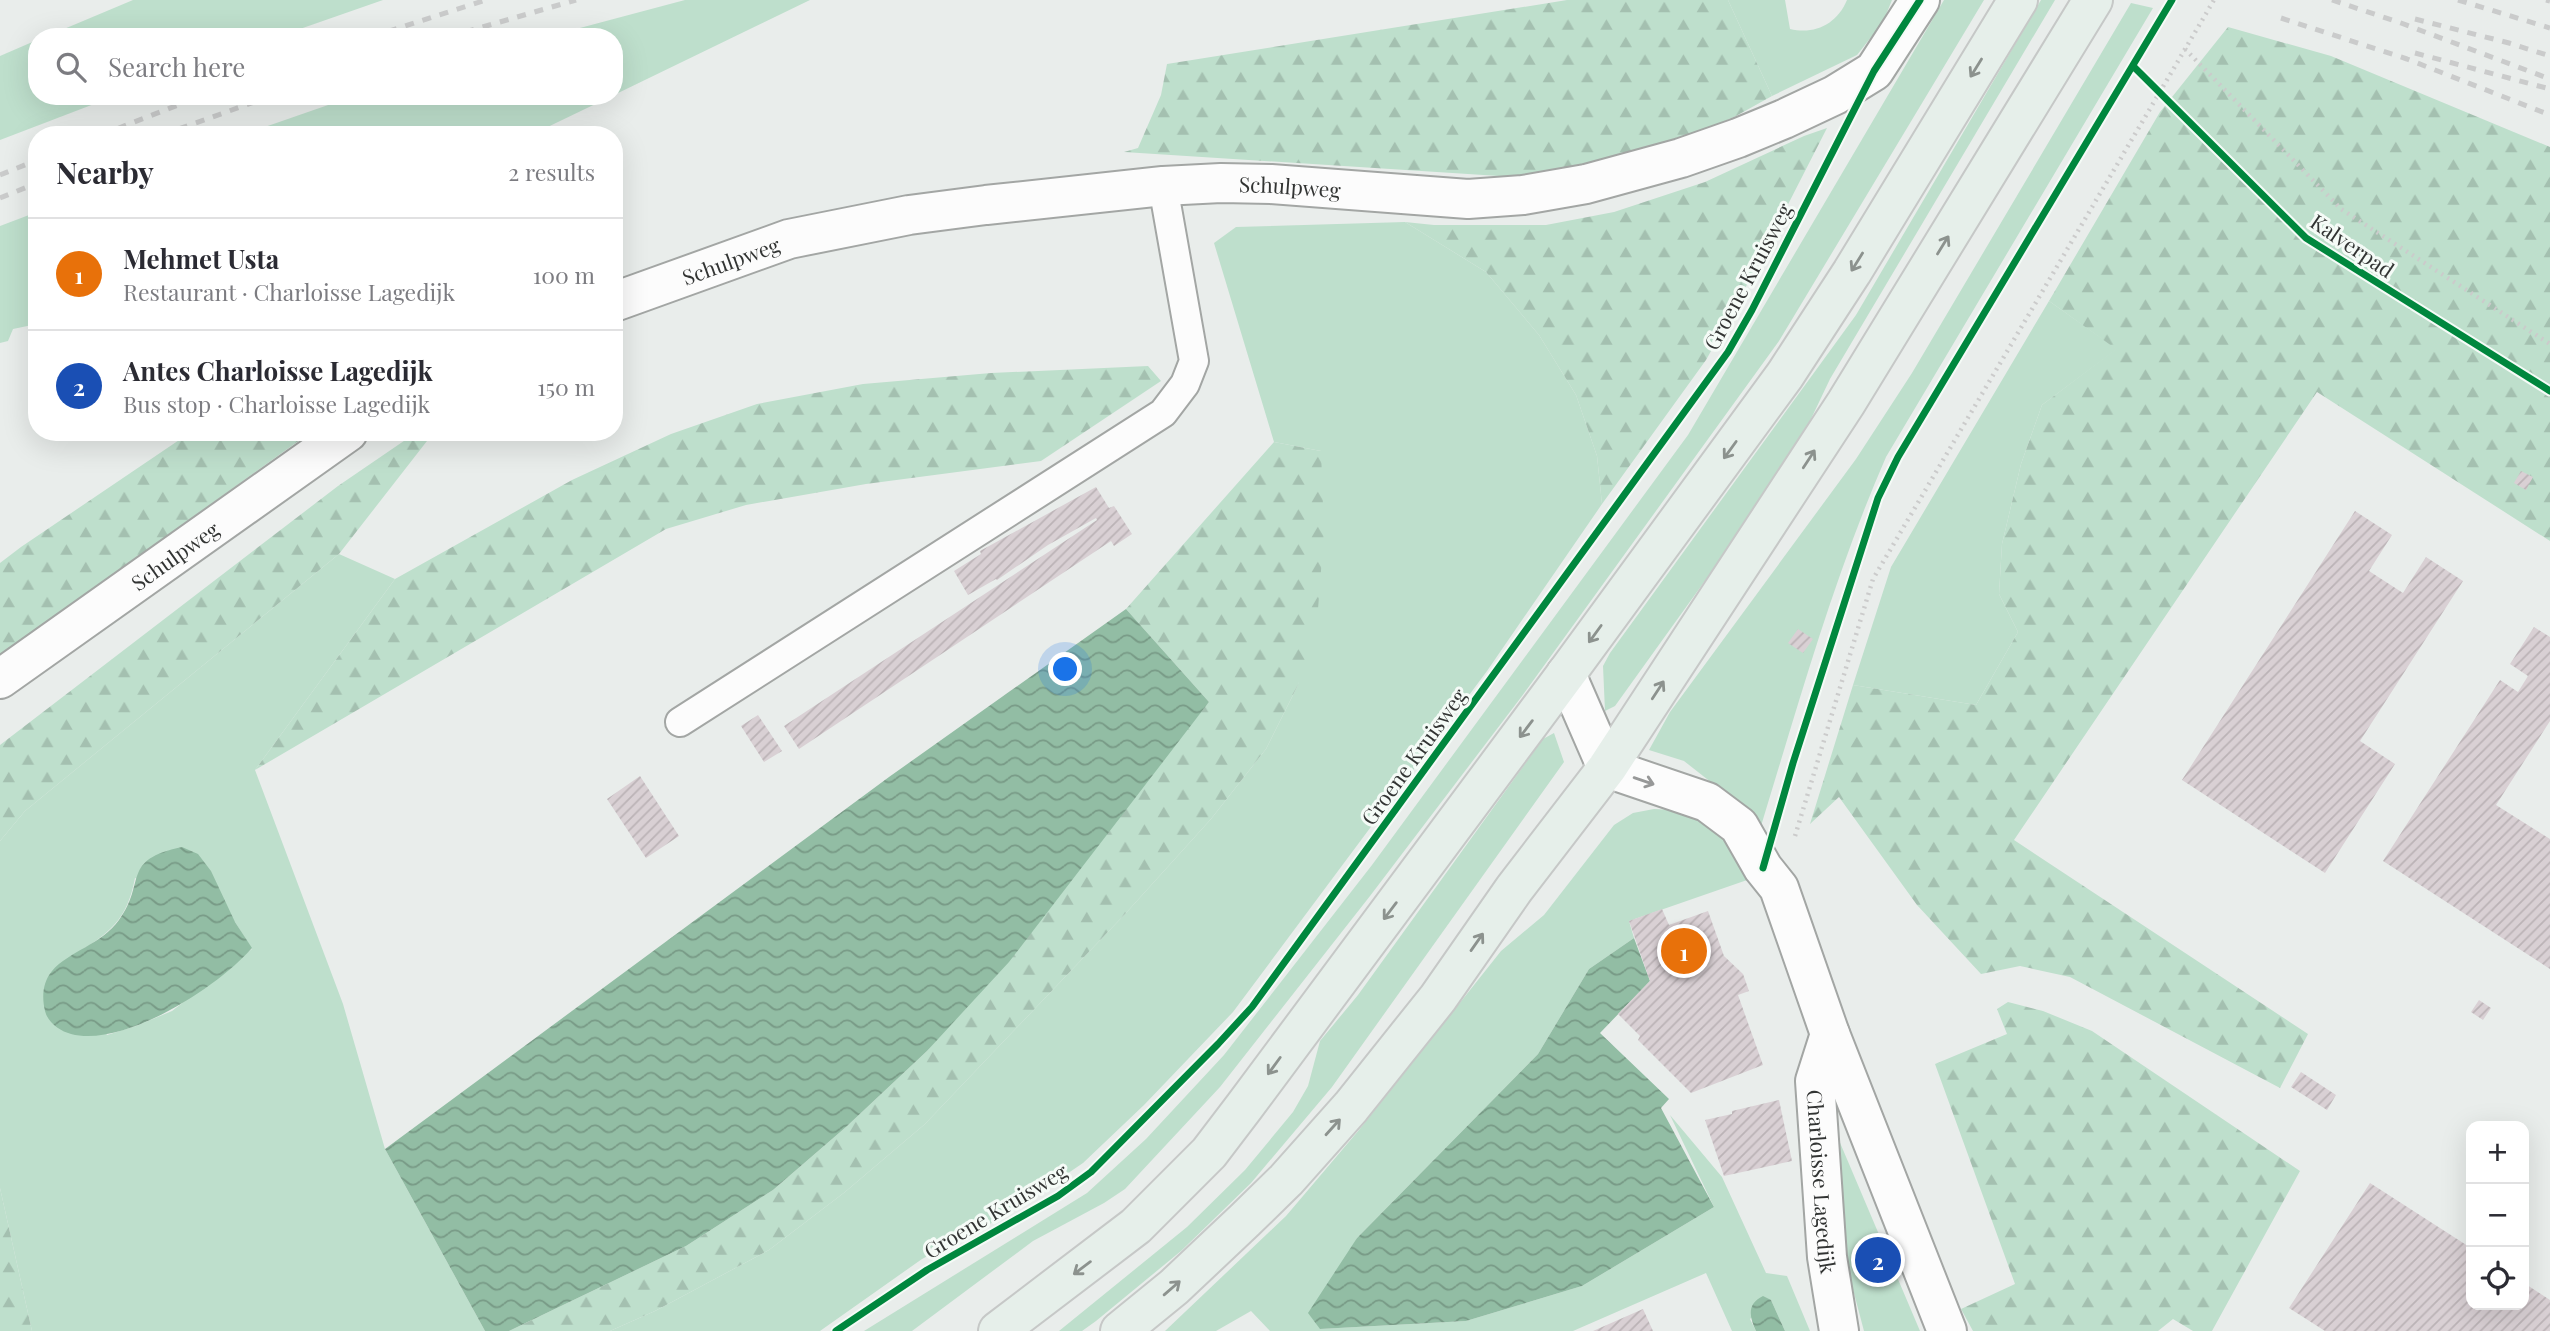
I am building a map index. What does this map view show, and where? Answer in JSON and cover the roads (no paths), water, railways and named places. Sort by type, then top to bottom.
[{"type":"main road","points":[[998,1331],[1136,1226],[1209,1153],[1785,375],[1852,272],[2018,0]]},
{"type":"main road","points":[[1120,1331],[1174,1287],[1245,1220],[1286,1180],[1351,1107],[1438,998],[1514,889],[1607,768],[1846,403],[2093,0]]},
{"type":"street","name":"Schulpweg","points":[[623,299],[789,239],[853,225],[973,206],[1163,186],[1270,184],[1468,198],[1523,195],[1586,184],[1681,158],[1738,138],[1835,95],[1874,71],[1920,0]]},
{"type":"street","name":"Schulpweg","points":[[0,679],[335,441]]},
{"type":"street","points":[[1566,674],[1607,768]]},
{"type":"street","name":"Charloisse Lagedijk","points":[[1607,768],[1707,802],[1739,826],[1771,878],[1947,1331]]},
{"type":"street","name":"Charloisse Lagedijk","points":[[1830,1034],[1815,1081],[1827,1257],[1839,1331]]},
{"type":"lane","points":[[680,722],[1163,413],[1185,384],[1195,361],[1163,186]]},
{"type":"water","points":[[1126,609],[1209,702],[1009,962],[927,1051],[846,1127],[773,1190],[686,1246],[509,1331],[485,1331],[385,1149],[889,777]]},
{"type":"water","points":[[182,847],[198,854],[211,871],[235,922],[252,948],[217,980],[194,996],[143,1023],[117,1032],[93,1036],[71,1034],[59,1029],[49,1019],[44,1006],[46,980],[52,971],[67,958],[104,935],[119,920],[142,866],[163,852]]},
{"type":"water","points":[[1634,938],[1650,981],[1600,1033],[1669,1099],[1661,1108],[1714,1207],[1582,1286],[1466,1321],[1320,1329],[1308,1313],[1357,1238],[1538,1054],[1589,969]]},
{"type":"water","points":[[1763,1296],[1771,1300],[1785,1331],[1756,1331],[1751,1311],[1754,1303]]},
{"type":"railway","points":[[399,28],[486,0]]},
{"type":"railway","points":[[479,28],[576,0]]},
{"type":"railway","points":[[2332,0],[2550,79]]},
{"type":"railway","points":[[2458,0],[2550,28]]},
{"type":"railway","points":[[2546,0],[2550,1]]},
{"type":"railway","points":[[2281,18],[2407,59],[2550,115]]},
{"type":"railway","points":[[2415,19],[2550,56]]},
{"type":"railway","points":[[2415,53],[2550,89]]},
{"type":"railway","points":[[124,126],[178,105]]},
{"type":"railway","points":[[187,126],[246,105]]},
{"type":"railway","points":[[0,175],[28,164]]},
{"type":"railway","points":[[0,198],[28,187]]},
{"type":"place","name":"Mehmet Usta","points":[[1684,951]]},
{"type":"place","name":"Antes Charloisse Lagedijk","points":[[1878,1260]]}]
